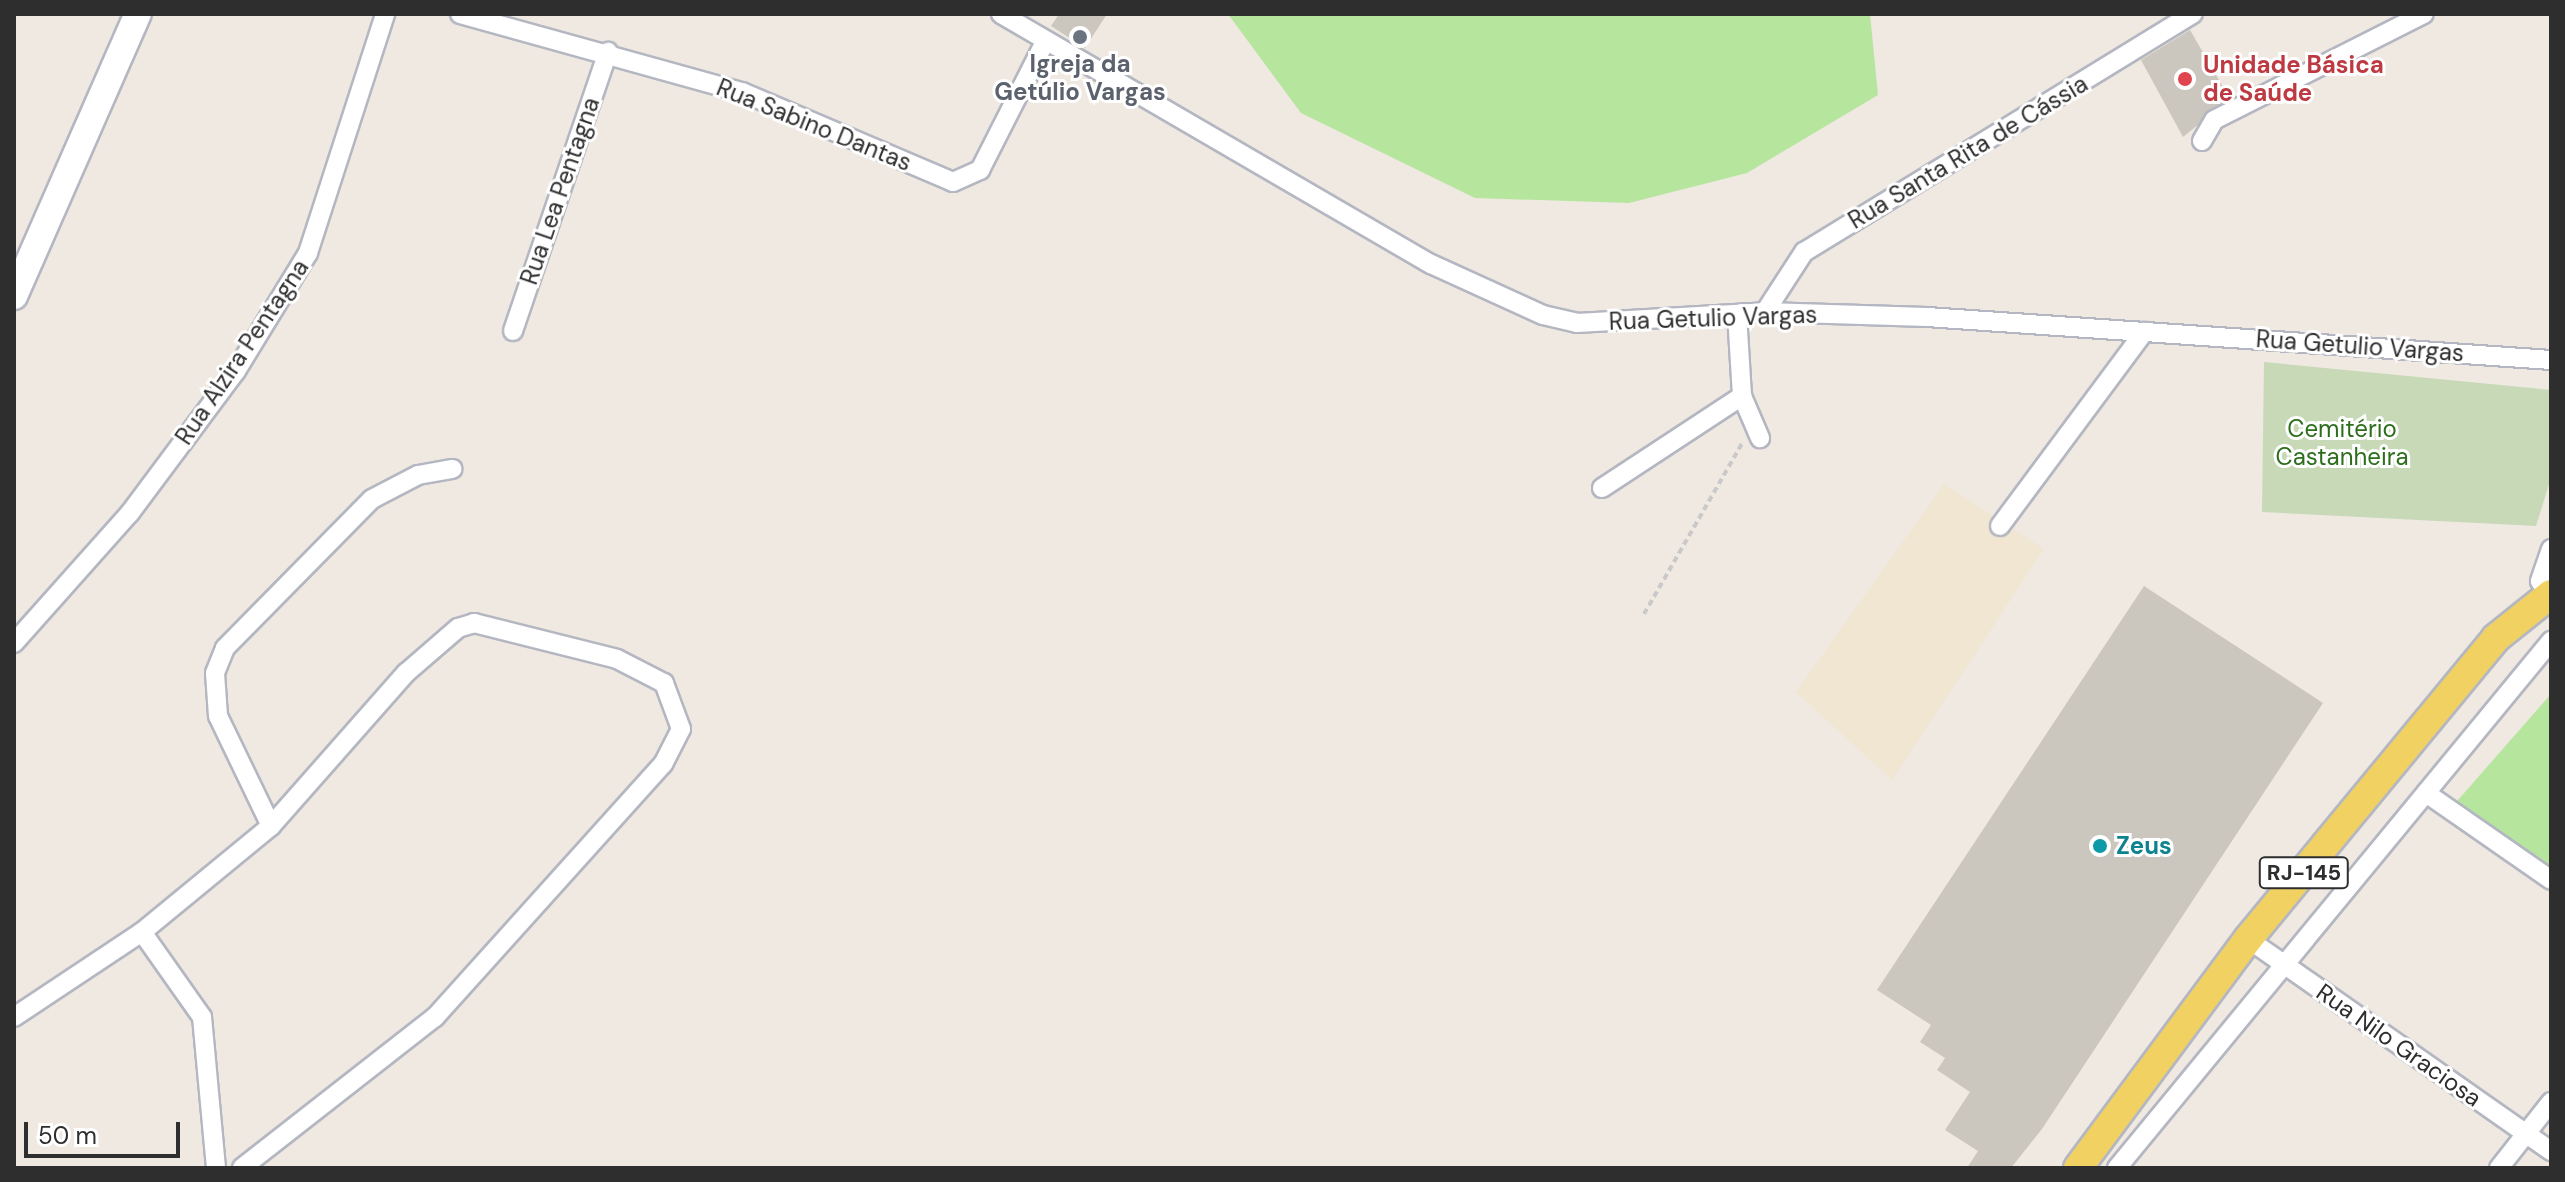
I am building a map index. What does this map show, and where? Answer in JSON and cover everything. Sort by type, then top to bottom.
[{"type":"main road","name":"RJ-145","points":[[2078,1168],[2248,939],[2496,638],[2550,596]]},
{"type":"street","points":[[14,296],[138,14]]},
{"type":"street","name":"Rua Alzira Pentagna","points":[[14,643],[130,513],[236,371],[308,253],[385,14]]},
{"type":"street","name":"Rua Sabino Dantas","points":[[460,14],[608,52],[742,92],[953,182],[980,170],[1045,42]]},
{"type":"street","name":"Rua Getulio Vargas","points":[[1001,14],[1493,298],[1577,323],[1765,312],[2144,332],[2551,360]]},
{"type":"street","name":"Rua Santa Rita de Cássia","points":[[1765,312],[1804,252],[2193,14]]},
{"type":"street","points":[[2202,141],[2214,120],[2424,14]]},
{"type":"street","name":"Rua Lea Pentagna","points":[[513,331],[608,52]]},
{"type":"street","points":[[1737,314],[1742,396],[1757,431]]},
{"type":"street","points":[[2000,526],[2144,332]]},
{"type":"street","points":[[1602,488],[1742,396]]},
{"type":"street","points":[[271,826],[218,716],[215,673],[225,648],[372,499],[418,475],[452,469]]},
{"type":"street","points":[[2550,596],[2540,581],[2551,549]]},
{"type":"street","points":[[14,1017],[142,932],[271,826],[406,673],[458,628],[474,623],[617,659],[664,683],[677,703],[681,729],[663,764],[435,1017],[242,1168]]},
{"type":"street","points":[[2117,1168],[2551,641]]},
{"type":"street","points":[[2426,793],[2551,880]]},
{"type":"street","points":[[142,932],[202,1017],[216,1168]]},
{"type":"street","name":"Rua Nilo Graciosa","points":[[2248,939],[2551,1151]]},
{"type":"street","points":[[2499,1168],[2529,1134],[2551,1102]]},
{"type":"path","points":[[1644,614],[1757,431]]},
{"type":"shaded area","points":[[1944,484],[2044,549],[1892,780],[1796,692]]},
{"type":"green space","points":[[1228,14],[1870,14],[1878,95],[1747,173],[1629,203],[1475,198],[1301,113]]},
{"type":"green space","name":"Cemitério Castanheira","points":[[2264,362],[2551,390],[2551,478],[2536,526],[2262,512]]},
{"type":"green space","points":[[2551,694],[2551,876],[2451,808]]},
{"type":"building","name":"Igreja da Getúlio Vargas","points":[[1059,14],[1107,14],[1085,48],[1051,26]]},
{"type":"building","name":"Unidade Básica de Saúde","points":[[2190,30],[2230,99],[2183,137],[2141,60]]},
{"type":"building","name":"Zeus","points":[[2144,586],[2323,703],[2042,1129],[2011,1168],[1967,1168],[1978,1151],[1945,1130],[1970,1092],[1937,1070],[1945,1058],[1920,1042],[1931,1025],[1877,990]]},
{"type":"place","name":"Igreja da Getúlio Vargas","points":[[1080,37]]},
{"type":"place","name":"Unidade Básica de Saúde","points":[[2185,79]]},
{"type":"place","name":"Zeus","points":[[2100,846]]}]
